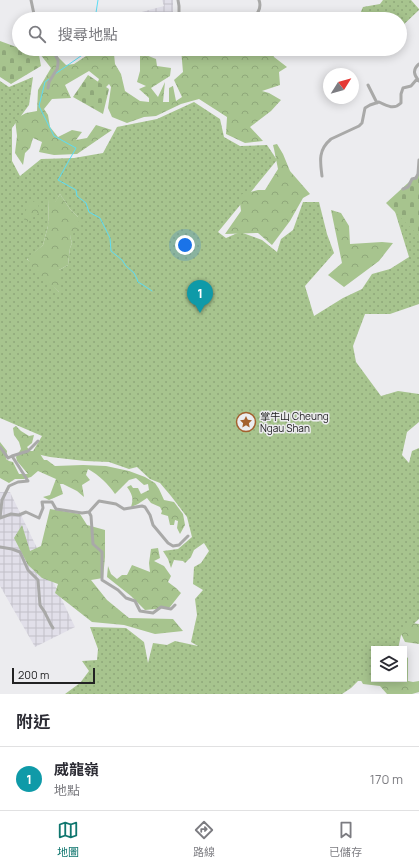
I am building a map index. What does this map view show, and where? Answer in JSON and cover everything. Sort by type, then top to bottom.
[{"type":"street","points":[[31,0],[34,12]]},
{"type":"street","points":[[178,0],[179,12]]},
{"type":"street","points":[[258,12],[260,7],[259,0]]},
{"type":"street","points":[[48,88],[49,82],[57,69],[58,60],[56,56]]},
{"type":"street","points":[[322,176],[320,158],[323,149],[328,142],[331,139],[360,126],[365,108],[370,105],[379,102],[389,107],[398,106],[401,101],[402,88],[411,86],[418,80],[414,72],[419,64]]},
{"type":"street","points":[[368,85],[377,103]]},
{"type":"street","points":[[403,189],[408,187],[412,179],[416,178],[418,174],[419,160]]},
{"type":"street","points":[[0,447],[8,458],[28,451],[38,441]]},
{"type":"street","points":[[12,456],[28,481],[18,482],[9,486],[2,500],[0,518],[11,514],[19,515],[26,512],[39,518],[43,508],[42,502],[52,502],[56,509],[82,513],[89,512],[99,501],[116,504],[124,509],[142,506],[145,507],[150,515],[152,525],[168,543],[173,546],[179,545],[188,536]]},
{"type":"street","points":[[89,512],[91,516],[93,544],[102,552],[102,580],[118,590],[126,598],[135,601],[140,610],[153,613],[161,607],[171,609],[175,605]]},
{"type":"street","points":[[0,547],[12,548],[20,552],[28,570],[38,580],[40,605],[46,613],[53,628]]},
{"type":"shaded area","points":[[162,0],[173,0],[173,12],[142,12],[164,6]]},
{"type":"shaded area","points":[[0,492],[10,492],[75,627],[35,647],[0,586]]},
{"type":"green space","points":[[383,0],[411,0],[419,10],[407,21],[407,12],[361,12],[363,7],[380,4]]},
{"type":"green space","points":[[0,41],[12,45],[12,56],[39,56],[41,66],[11,84],[0,77]]},
{"type":"green space","points":[[42,56],[57,56],[66,65],[74,64],[86,56],[114,56],[115,64],[121,74],[125,91],[140,101],[149,102],[149,98],[139,89],[146,86],[137,82],[140,71],[140,56],[148,56],[156,59],[157,66],[171,68],[170,76],[151,88],[158,97],[165,82],[163,102],[169,102],[169,88],[173,86],[176,101],[182,97],[174,80],[183,72],[182,56],[274,56],[287,67],[279,72],[280,85],[262,91],[281,100],[271,111],[250,127],[263,141],[245,143],[226,134],[227,117],[199,99],[181,104],[156,116],[144,117],[127,123],[112,117],[108,108],[111,87],[109,84],[100,93],[94,92],[99,79],[89,71],[65,85],[71,98],[52,99],[44,109],[48,115],[50,127],[58,137],[72,130],[82,132],[76,140],[87,138],[96,125],[112,130],[77,154],[54,155],[39,152],[42,142],[33,138],[30,148],[25,153],[23,165],[15,153],[17,136],[15,119],[26,113],[37,111],[38,90],[51,68]]},
{"type":"green space","points":[[88,75],[109,89],[103,114],[73,97]]},
{"type":"green space","points":[[33,77],[29,105],[12,128],[12,161],[20,176],[41,159],[74,158],[103,153],[117,127],[157,119],[194,102],[220,119],[224,137],[240,146],[267,145],[277,160],[218,232],[226,238],[240,232],[262,240],[277,252],[281,239],[293,230],[303,202],[319,202],[327,234],[334,253],[305,286],[314,316],[343,298],[362,289],[372,274],[390,269],[409,257],[393,205],[419,200],[419,304],[390,314],[365,314],[353,346],[356,362],[381,396],[398,391],[419,394],[419,422],[407,432],[402,455],[409,463],[412,451],[419,448],[419,619],[401,635],[399,646],[371,646],[371,681],[358,681],[342,694],[65,694],[80,683],[89,671],[82,661],[97,660],[98,649],[90,627],[126,628],[144,642],[148,663],[153,643],[167,645],[175,641],[198,646],[191,642],[197,615],[195,599],[203,590],[193,584],[194,567],[201,563],[209,551],[204,543],[194,550],[191,557],[185,563],[183,561],[174,560],[171,568],[163,551],[178,549],[192,537],[187,517],[160,483],[150,479],[137,467],[129,469],[109,462],[50,457],[32,453],[42,436],[0,418],[0,81],[9,87]],"holes":[[[60,194],[70,209],[78,217],[70,236],[72,243],[68,265],[59,270],[59,292],[27,259],[43,245],[48,226],[49,199],[55,203]]]},
{"type":"green space","points":[[277,144],[290,171],[310,194],[303,198],[290,221],[272,245],[258,233],[225,234],[241,211],[239,195],[258,190],[265,190],[278,169],[273,145]]},
{"type":"green space","points":[[419,173],[419,236],[386,203]]},
{"type":"green space","points":[[60,194],[70,209],[78,217],[80,228],[70,236],[72,243],[68,265],[59,270],[59,292],[32,267],[27,258],[43,245],[48,226],[49,198],[55,202]]},
{"type":"green space","points":[[38,199],[39,213],[23,225],[27,206]]},
{"type":"green space","points":[[331,210],[341,213],[349,226],[350,244],[382,242],[393,243],[379,261],[344,287],[328,275],[342,263]]},
{"type":"green space","points":[[16,426],[29,436],[34,435],[32,443],[27,447],[30,451],[38,451],[44,460],[47,460],[55,466],[106,466],[129,471],[145,477],[155,483],[164,500],[174,502],[183,514],[185,525],[180,534],[177,528],[178,521],[175,520],[174,525],[170,525],[168,516],[161,514],[162,511],[160,507],[151,503],[147,498],[131,507],[132,496],[127,487],[131,485],[133,488],[138,488],[141,494],[149,490],[148,484],[144,485],[136,478],[129,480],[115,494],[103,480],[88,469],[86,475],[90,480],[82,485],[84,497],[77,491],[60,484],[63,494],[49,500],[43,497],[50,495],[56,479],[38,471],[31,477],[15,479],[9,483],[0,478],[0,442],[7,451],[6,459],[13,462],[19,474],[28,474],[17,461],[16,457],[21,449],[19,442],[14,435],[13,428]]},
{"type":"green space","points":[[50,509],[80,514],[87,525],[105,530],[103,578],[91,580],[107,600],[129,618],[173,619],[183,631],[155,634],[124,625],[92,622],[55,593],[58,584],[42,578],[28,565],[14,538],[22,525],[30,551],[41,546]]},
{"type":"green space","points":[[158,548],[160,558],[154,561],[164,566],[171,576],[168,582],[181,593],[170,607],[145,610],[131,596],[107,577],[108,566],[111,574],[117,579],[122,575],[127,575],[132,565],[150,572],[149,563],[151,549]]},
{"type":"green space","points":[[412,623],[419,624],[419,644],[405,642],[400,632]]},
{"type":"green space","points":[[407,657],[408,658],[407,681]]},
{"type":"green space","points":[[359,677],[371,677],[371,682],[419,681],[419,692],[412,694],[387,694],[380,686],[363,684]]},
{"type":"waterway","points":[[96,12],[98,0]]},
{"type":"waterway","points":[[55,74],[81,56]]},
{"type":"waterway","points":[[49,79],[45,82],[39,106],[54,136],[76,148],[58,180],[76,190],[77,196],[86,203],[89,212],[100,218],[110,238],[111,251],[134,273],[138,282],[152,291]]},
{"type":"place","name":"威龍嶺","points":[[200,313]]},
{"type":"place","name":"掌牛山 Cheung Ngau Shan","points":[[246,422]]}]
